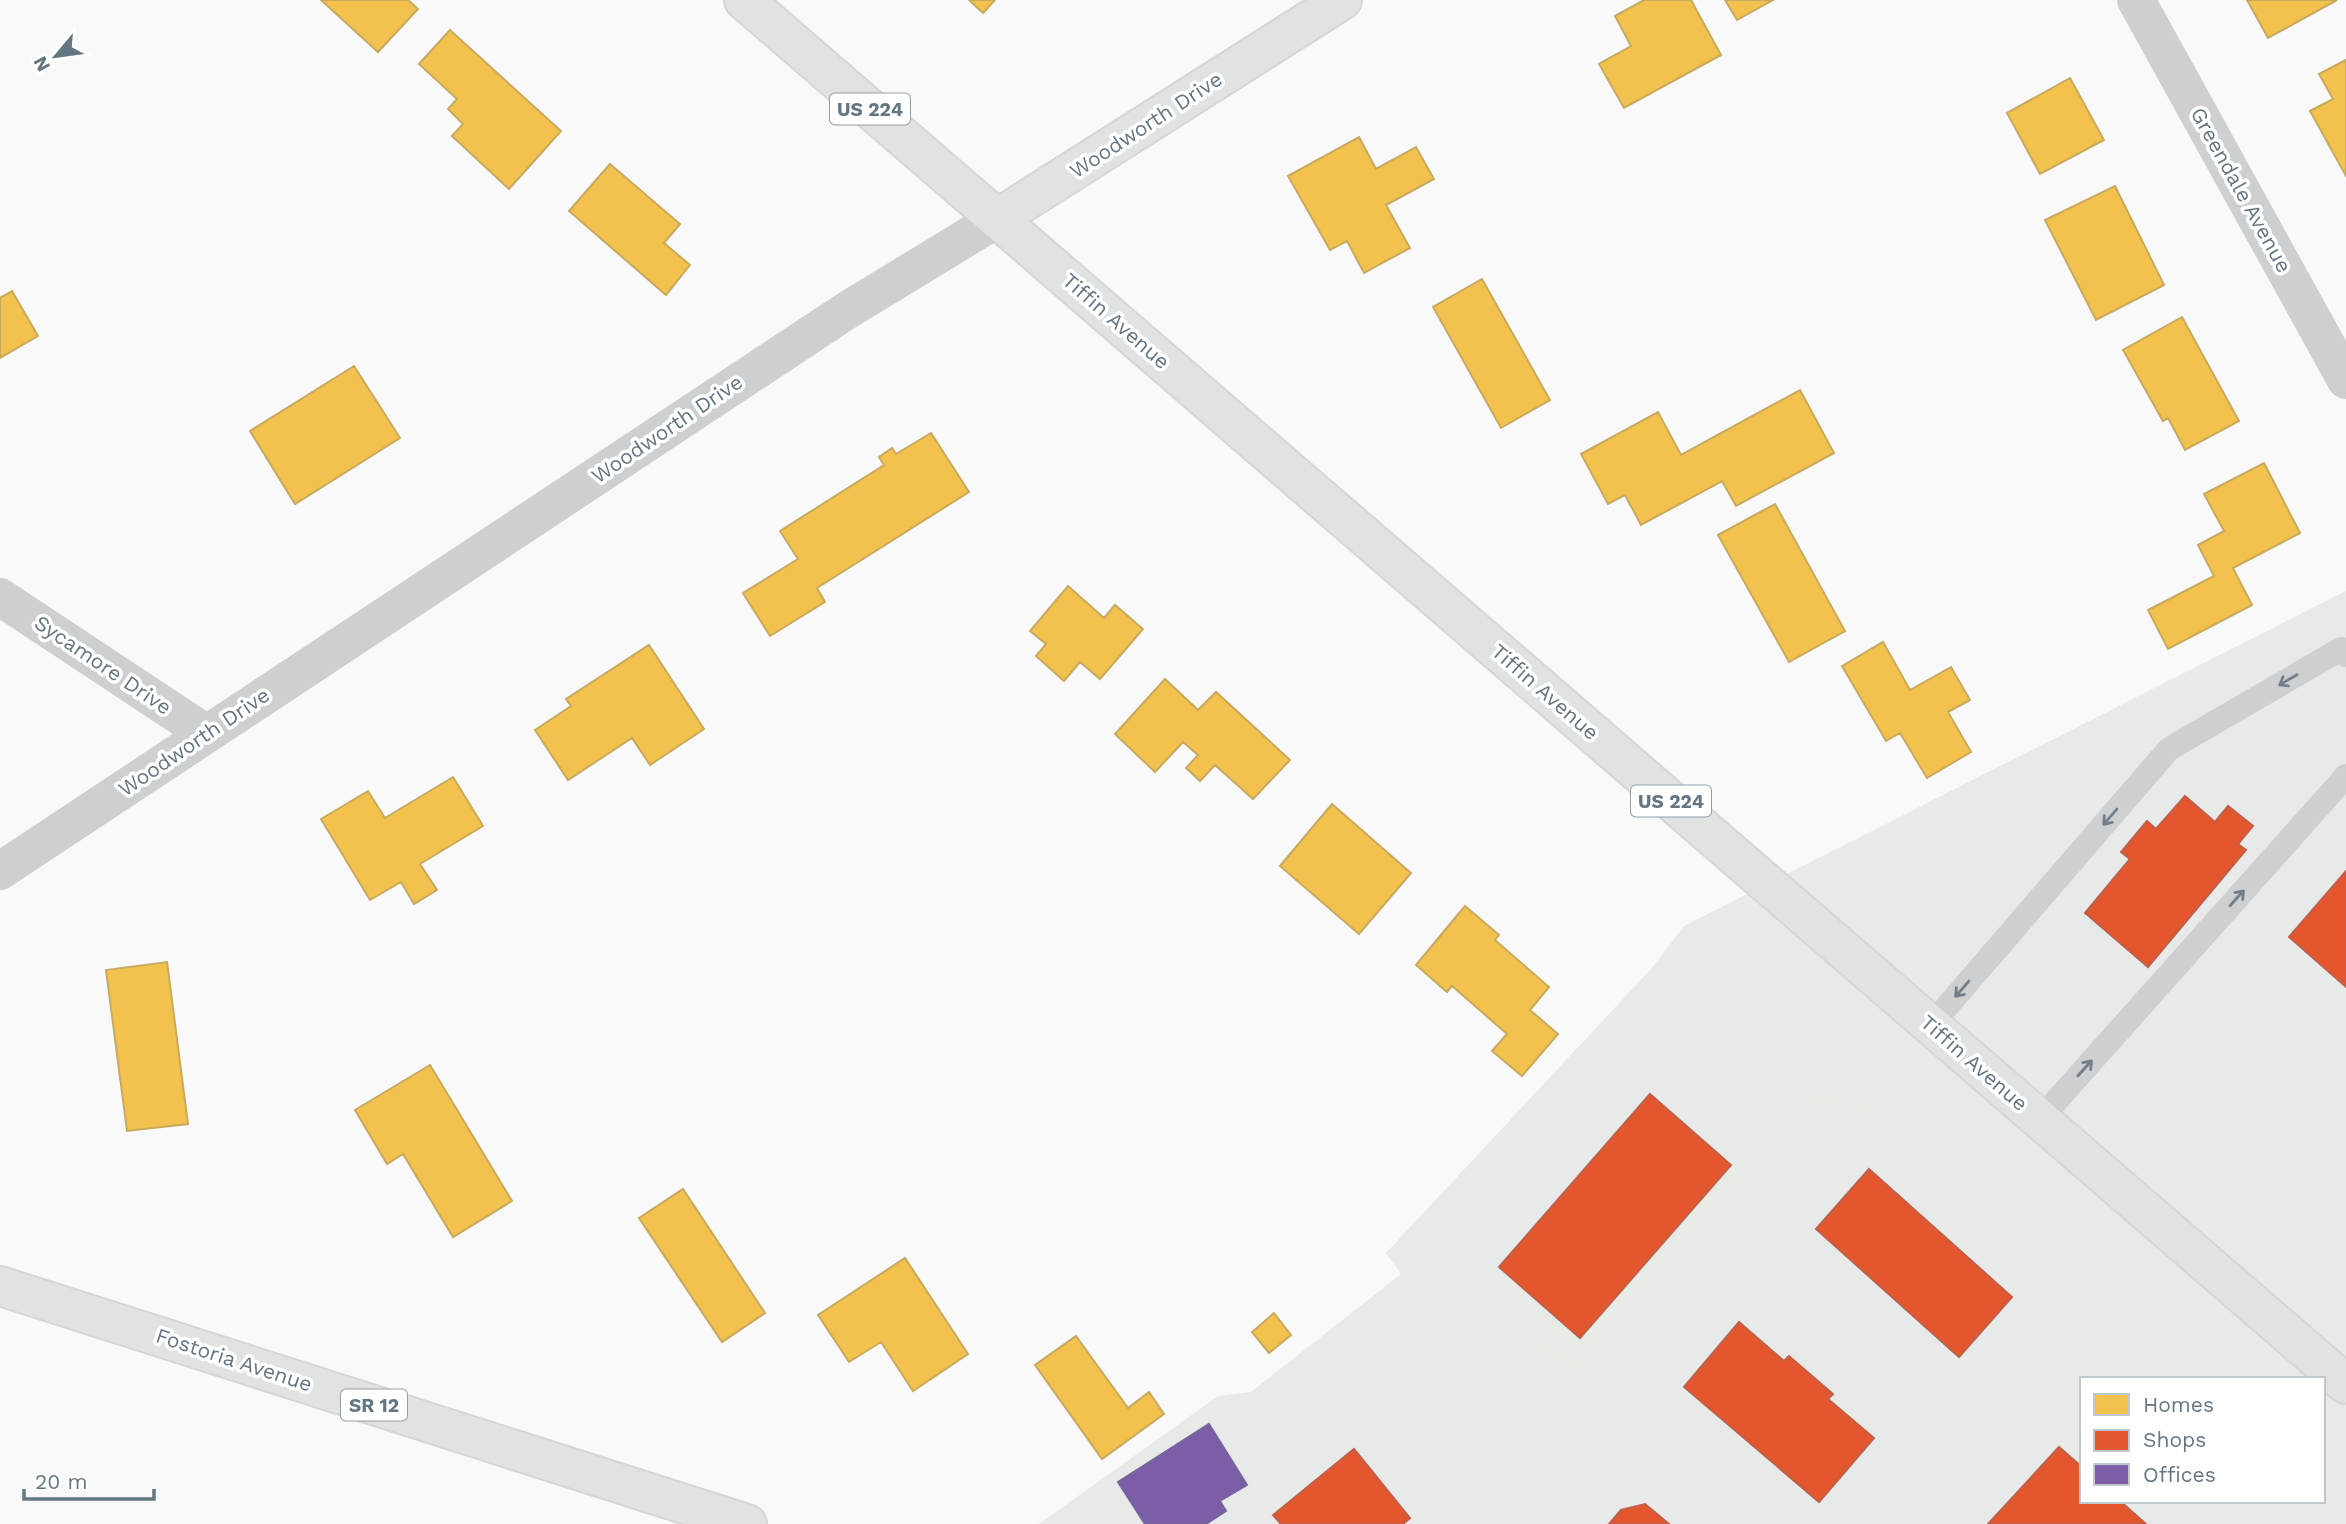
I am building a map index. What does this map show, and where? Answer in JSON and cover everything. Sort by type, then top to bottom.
[{"type":"main road","name":"Tiffin Avenue","points":[[744,0],[2346,1384]]},
{"type":"main road","name":"Woodworth Drive","points":[[997,219],[1342,0]]},
{"type":"main road","name":"Fostoria Avenue","points":[[0,1286],[747,1524]]},
{"type":"street","name":"Greendale Avenue","points":[[2136,0],[2346,380]]},
{"type":"street","name":"Woodworth Drive","points":[[0,871],[846,311],[997,219]]},
{"type":"street","name":"Sycamore Drive","points":[[0,597],[207,734]]},
{"type":"lane","points":[[1931,1025],[2169,749],[2341,649],[2346,655]]},
{"type":"lane","points":[[2040,1119],[2346,776]]},
{"type":"shaded area","points":[[2346,591],[2346,1524],[1039,1524],[1218,1396],[1251,1392],[1401,1274],[1386,1253],[1651,969],[1684,926]]},
{"type":"shaded area","points":[[1783,980],[2071,1233],[2058,1243],[2051,1242],[1895,1105],[1878,1100],[1867,1108],[1853,1111],[1836,1103],[1822,1101],[1809,1105],[1575,1369],[1557,1357],[1479,1320],[1513,1280],[1579,1337],[1731,1165],[1734,1153],[1742,1141],[1763,1125],[1835,1048],[1761,987]]},
{"type":"building: Homes","points":[[321,0],[408,0],[418,9],[378,52]]},
{"type":"building: Homes","points":[[969,0],[995,0],[983,13]]},
{"type":"building: Homes","points":[[1644,0],[1691,0],[1721,55],[1624,108],[1599,64],[1631,46],[1615,16]]},
{"type":"building: Homes","points":[[1725,0],[1773,0],[1737,20]]},
{"type":"building: Homes","points":[[2247,0],[2337,0],[2268,38]]},
{"type":"building: Homes","points":[[450,30],[561,131],[509,189],[452,136],[463,124],[448,109],[457,99],[419,64]]},
{"type":"building: Homes","points":[[2346,60],[2346,176],[2310,111],[2333,99],[2319,74]]},
{"type":"building: Homes","points":[[2070,78],[2104,140],[2040,174],[2007,113]]},
{"type":"building: Homes","points":[[1359,137],[1376,169],[1416,147],[1434,179],[1386,205],[1410,248],[1364,273],[1347,241],[1330,250],[1288,176]]},
{"type":"building: Homes","points":[[610,164],[680,224],[664,243],[690,265],[666,295],[569,211]]},
{"type":"building: Homes","points":[[2115,186],[2164,285],[2096,320],[2045,220]]},
{"type":"building: Homes","points":[[1482,279],[1550,400],[1501,428],[1433,307]]},
{"type":"building: Homes","points":[[12,291],[38,336],[0,358],[0,298]]},
{"type":"building: Homes","points":[[2182,317],[2239,421],[2185,450],[2168,418],[2163,421],[2123,350]]},
{"type":"building: Homes","points":[[354,366],[400,438],[295,504],[250,431]]},
{"type":"building: Homes","points":[[1800,390],[1834,453],[1736,506],[1722,481],[1641,525],[1625,495],[1608,504],[1581,454],[1658,412],[1681,455]]},
{"type":"building: Homes","points":[[931,433],[969,492],[817,588],[825,602],[770,636],[743,593],[798,559],[780,531],[884,465],[879,457],[892,448],[896,454]]},
{"type":"building: Homes","points":[[2264,463],[2300,533],[2233,568],[2252,605],[2168,649],[2148,610],[2214,576],[2198,545],[2224,531],[2204,494]]},
{"type":"building: Homes","points":[[1775,504],[1845,631],[1789,662],[1718,535]]},
{"type":"building: Homes","points":[[1068,586],[1104,618],[1115,605],[1143,629],[1100,679],[1080,662],[1064,681],[1036,656],[1046,644],[1030,631]]},
{"type":"building: Homes","points":[[1883,642],[1910,690],[1951,667],[1970,700],[1948,712],[1971,752],[1927,778],[1900,733],[1886,741],[1842,666]]},
{"type":"building: Homes","points":[[649,645],[704,729],[650,765],[632,738],[568,780],[535,730],[571,706],[566,699]]},
{"type":"building: Homes","points":[[1165,679],[1198,710],[1216,692],[1290,760],[1253,799],[1215,765],[1200,781],[1186,768],[1198,755],[1183,742],[1155,772],[1115,734]]},
{"type":"building: Homes","points":[[453,777],[483,826],[420,864],[437,890],[414,904],[401,882],[370,900],[321,819],[368,791],[385,818]]},
{"type":"building: Homes","points":[[1332,804],[1411,873],[1359,934],[1280,866]]},
{"type":"building: Homes","points":[[1465,906],[1499,935],[1495,940],[1549,987],[1530,1010],[1558,1034],[1522,1076],[1492,1051],[1507,1034],[1452,986],[1447,992],[1416,965]]},
{"type":"building: Homes","points":[[167,962],[188,1124],[127,1131],[106,970]]},
{"type":"building: Homes","points":[[430,1065],[512,1201],[453,1237],[403,1154],[387,1164],[355,1110]]},
{"type":"building: Homes","points":[[683,1189],[765,1313],[722,1342],[639,1218]]},
{"type":"building: Homes","points":[[905,1258],[968,1354],[913,1391],[881,1342],[849,1362],[818,1315]]},
{"type":"building: Homes","points":[[1274,1313],[1291,1335],[1269,1353],[1252,1332]]},
{"type":"building: Homes","points":[[1076,1336],[1128,1408],[1149,1392],[1164,1414],[1102,1459],[1035,1365]]},
{"type":"building: Shops","points":[[2185,796],[2215,822],[2228,806],[2253,826],[2238,844],[2246,850],[2148,967],[2085,913],[2130,859],[2121,852],[2147,821],[2156,829]]},
{"type":"building: Shops","points":[[2346,871],[2346,987],[2289,937]]},
{"type":"building: Shops","points":[[1650,1094],[1731,1165],[1580,1338],[1499,1267]]},
{"type":"building: Shops","points":[[1869,1169],[2012,1297],[1959,1357],[1816,1229]]},
{"type":"building: Shops","points":[[1739,1322],[1784,1361],[1789,1356],[1833,1394],[1828,1399],[1874,1438],[1819,1502],[1684,1387]]},
{"type":"building: Shops","points":[[2059,1447],[2080,1465],[2080,1503],[2122,1503],[2146,1524],[1988,1524]]},
{"type":"building: Shops","points":[[1354,1449],[1410,1518],[1403,1524],[1281,1524],[1273,1515]]},
{"type":"building: Shops","points":[[1645,1504],[1669,1524],[1609,1524],[1621,1510]]},
{"type":"building: Offices","points":[[1209,1424],[1247,1485],[1220,1501],[1226,1511],[1206,1524],[1145,1524],[1118,1482]]}]
